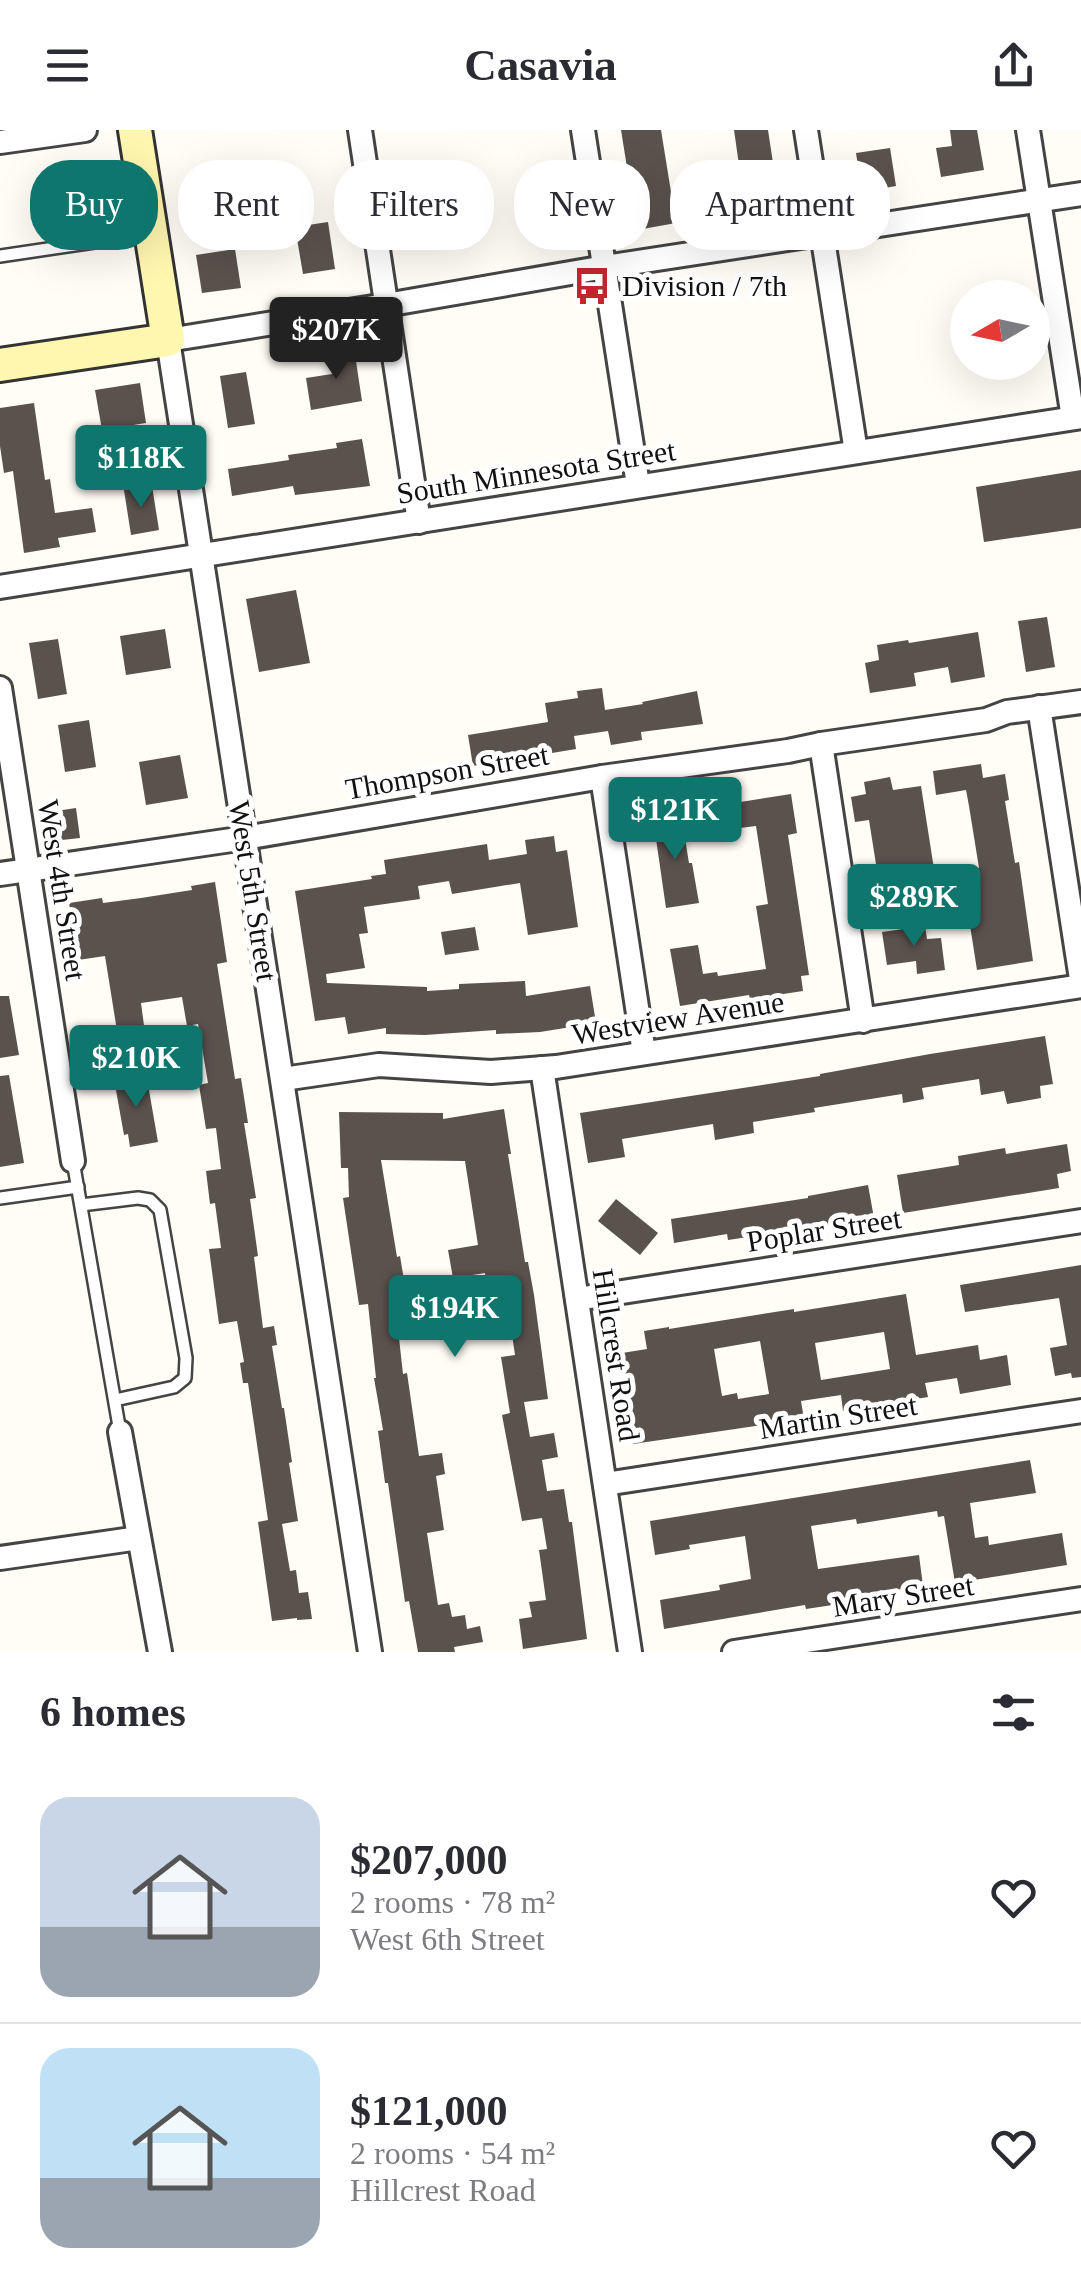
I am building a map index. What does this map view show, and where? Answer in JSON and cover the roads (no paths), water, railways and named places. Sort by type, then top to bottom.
[{"type":"street","points":[[0,142],[85,130]]},
{"type":"street","name":"West 5th Street","points":[[136,130],[140,160]]},
{"type":"street","points":[[360,130],[419,522]]},
{"type":"street","points":[[584,130],[638,485]]},
{"type":"street","points":[[806,130],[811,160]]},
{"type":"street","points":[[1028,130],[1077,417]]},
{"type":"street","points":[[890,223],[1081,194]]},
{"type":"street","name":"West 5th Street","points":[[154,250],[370,1652]]},
{"type":"street","points":[[0,365],[717,250]]},
{"type":"street","points":[[824,250],[856,452]]},
{"type":"street","name":"South Minnesota Street","points":[[0,587],[1077,417]]},
{"type":"street","name":"West 4th Street","points":[[0,688],[73,1161]]},
{"type":"street","name":"Thompson Street","points":[[0,874],[1081,702]]},
{"type":"street","points":[[1039,708],[1081,979]]},
{"type":"street","points":[[821,744],[863,1021]]},
{"type":"street","points":[[602,777],[644,1054]]},
{"type":"street","name":"Westview Avenue","points":[[283,1080],[379,1065],[491,1072],[542,1068],[1081,986]]},
{"type":"street","name":"Hillcrest Road","points":[[542,1068],[630,1652]]},
{"type":"street","name":"Poplar Street","points":[[577,1299],[1081,1221]]},
{"type":"street","name":"Martin Street","points":[[605,1484],[1081,1411]]},
{"type":"street","points":[[120,1432],[160,1652]]},
{"type":"street","points":[[0,1558],[139,1538]]},
{"type":"street","name":"Mary Street","points":[[734,1652],[1081,1599]]},
{"type":"lane","points":[[0,256],[41,250]]},
{"type":"lane","points":[[73,1161],[120,1432]]},
{"type":"lane","points":[[0,1198],[78,1187]]},
{"type":"lane","points":[[81,1205],[150,1200],[160,1210],[170,1266],[186,1358],[185,1378],[174,1388],[115,1400]]},
{"type":"place","name":"Division / 7th","points":[[592,286]]}]
